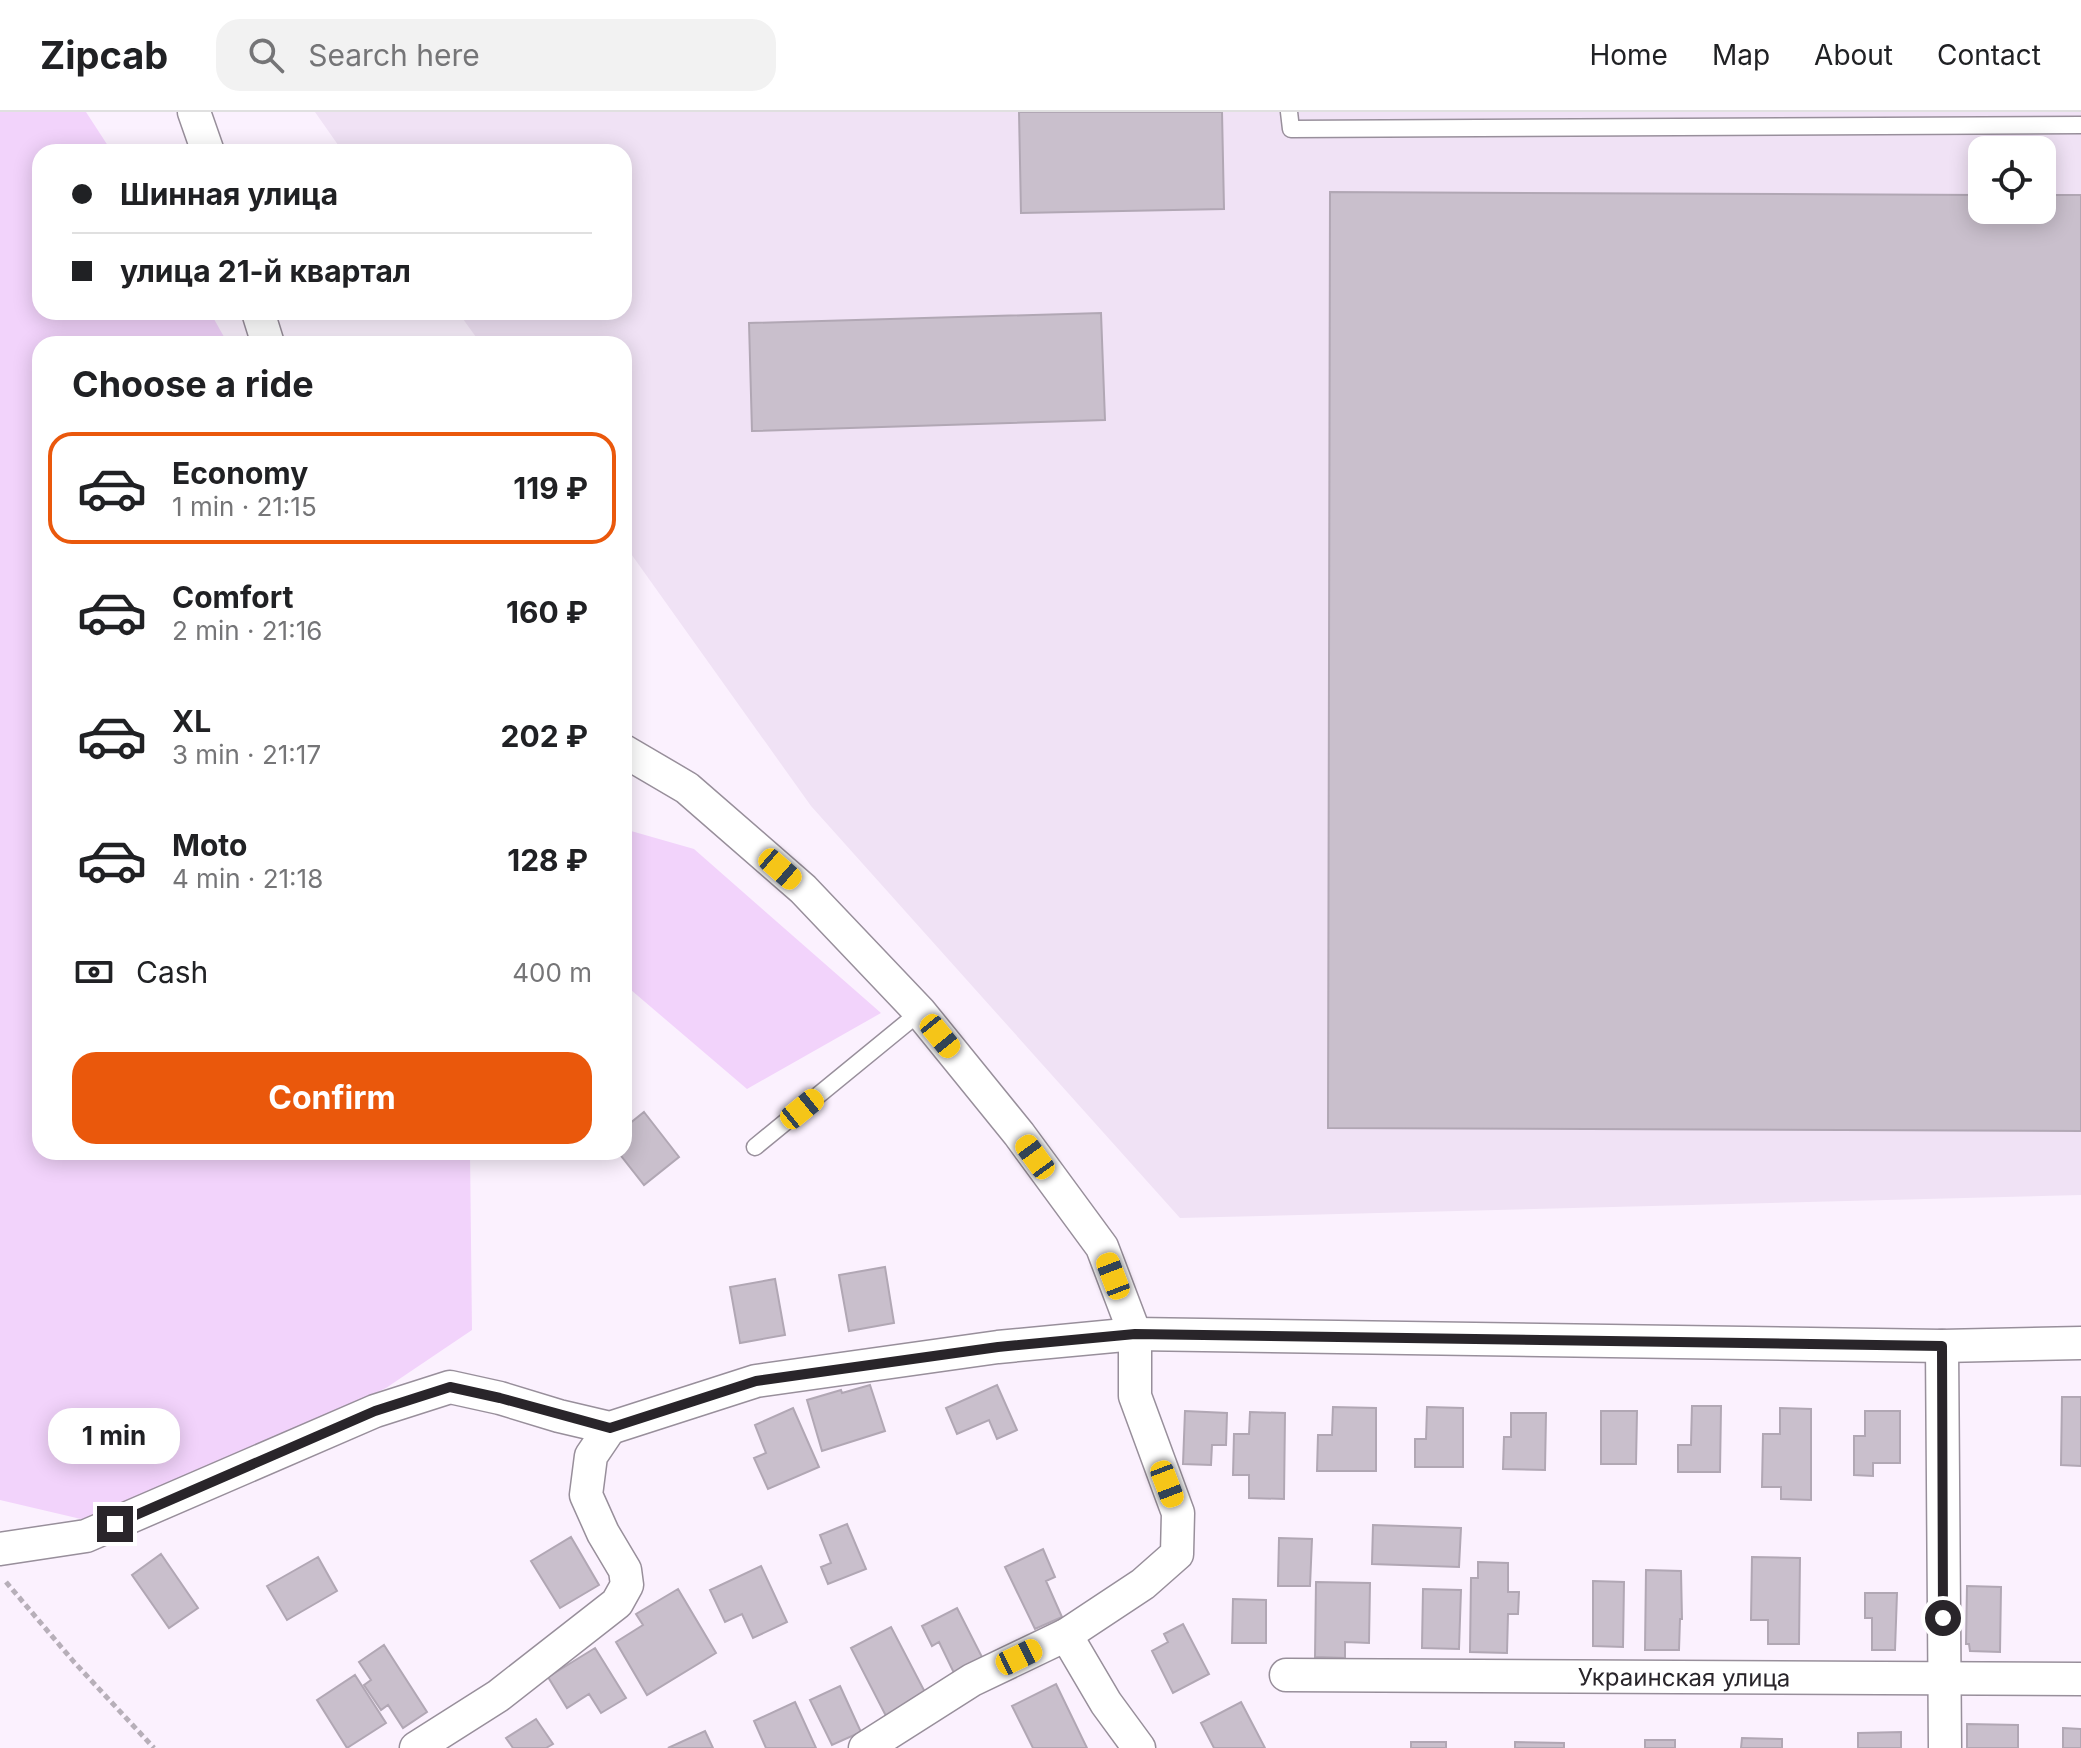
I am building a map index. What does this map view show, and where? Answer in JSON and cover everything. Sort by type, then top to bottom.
[{"type":"street","points":[[194,112],[205,144]]},
{"type":"street","points":[[632,756],[687,788],[791,879],[920,1012],[1019,1134],[1102,1247],[1135,1334],[1135,1396],[1178,1513],[1177,1554],[1143,1584],[1066,1635],[972,1680],[865,1748]]},
{"type":"street","points":[[0,1549],[86,1536],[375,1411],[450,1387],[610,1428],[756,1381],[998,1347],[1135,1334],[1942,1346],[2081,1343]]},
{"type":"street","points":[[1942,1346],[1945,1748]]},
{"type":"street","points":[[416,1748],[498,1696],[617,1603],[627,1585],[625,1570],[603,1533],[586,1495],[591,1456],[610,1428]]},
{"type":"street","points":[[1066,1635],[1106,1703],[1139,1748]]},
{"type":"street","name":"Украинская улица","points":[[1286,1675],[2081,1679]]},
{"type":"lane","points":[[1289,112],[1291,129],[2081,125]]},
{"type":"lane","points":[[755,1147],[920,1012]]},
{"type":"path","points":[[0,1575],[74,1662],[154,1748]]},
{"type":"shaded area","points":[[0,112],[86,112],[107,144],[32,144],[32,320],[214,320],[224,336],[32,336],[32,1160],[470,1160],[472,1330],[386,1388],[98,1523],[0,1500]]},
{"type":"shaded area","points":[[315,112],[2081,112],[2081,1195],[1180,1218],[811,806],[632,555],[632,336],[475,336],[464,320],[632,320],[632,144],[337,144]]},
{"type":"shaded area","points":[[632,831],[694,849],[881,1013],[747,1089],[632,991]]},
{"type":"building","points":[[1019,112],[1222,112],[1224,209],[1021,213]]},
{"type":"building","points":[[1330,192],[1968,195],[1968,224],[2056,224],[2056,195],[2081,195],[2081,1131],[1328,1128]]},
{"type":"building","points":[[1101,313],[1105,420],[752,431],[749,323]]},
{"type":"building","points":[[644,1112],[679,1157],[644,1185],[624,1160],[632,1160],[632,1122]]},
{"type":"building","points":[[885,1267],[894,1323],[849,1331],[839,1275]]},
{"type":"building","points":[[775,1279],[785,1335],[740,1343],[730,1287]]},
{"type":"building","points":[[870,1385],[885,1431],[822,1451],[807,1400]]},
{"type":"building","points":[[997,1385],[1017,1430],[997,1439],[989,1420],[957,1434],[946,1408]]},
{"type":"building","points":[[2062,1397],[2081,1397],[2081,1466],[2061,1465]]},
{"type":"building","points":[[1692,1406],[1721,1406],[1720,1472],[1678,1472],[1678,1445],[1691,1445]]},
{"type":"building","points":[[1333,1407],[1376,1408],[1376,1471],[1317,1471],[1318,1435],[1332,1435]]},
{"type":"building","points":[[1427,1407],[1463,1408],[1463,1467],[1415,1467],[1415,1439],[1426,1439]]},
{"type":"building","points":[[793,1408],[819,1467],[768,1489],[754,1458],[766,1453],[755,1425]]},
{"type":"building","points":[[1780,1408],[1811,1409],[1811,1500],[1781,1499],[1781,1487],[1762,1487],[1763,1434],[1780,1434]]},
{"type":"building","points":[[1185,1411],[1227,1413],[1226,1445],[1212,1445],[1211,1465],[1183,1464]]},
{"type":"building","points":[[1601,1411],[1637,1411],[1636,1464],[1601,1464]]},
{"type":"building","points":[[1865,1411],[1900,1411],[1900,1463],[1873,1463],[1873,1476],[1854,1475],[1854,1436],[1865,1436]]},
{"type":"building","points":[[1250,1412],[1285,1413],[1284,1499],[1249,1498],[1249,1475],[1233,1475],[1234,1434],[1249,1434]]},
{"type":"building","points":[[1511,1413],[1546,1413],[1545,1470],[1503,1469],[1504,1437],[1511,1437]]},
{"type":"building","points":[[847,1524],[866,1569],[828,1584],[821,1567],[831,1563],[820,1535]]},
{"type":"building","points":[[1373,1525],[1461,1528],[1459,1567],[1372,1564]]},
{"type":"building","points":[[571,1537],[599,1585],[560,1608],[531,1561]]},
{"type":"building","points":[[1279,1538],[1312,1539],[1310,1586],[1278,1586]]},
{"type":"building","points":[[1043,1549],[1055,1577],[1046,1581],[1062,1617],[1035,1629],[1005,1567]]},
{"type":"building","points":[[161,1554],[198,1608],[169,1628],[132,1575]]},
{"type":"building","points":[[318,1557],[337,1591],[287,1620],[267,1586]]},
{"type":"building","points":[[1752,1557],[1800,1558],[1799,1644],[1768,1644],[1768,1620],[1751,1620]]},
{"type":"building","points":[[1478,1562],[1508,1563],[1508,1592],[1519,1592],[1518,1614],[1508,1614],[1507,1653],[1470,1652],[1471,1578],[1478,1578]]},
{"type":"building","points":[[761,1566],[787,1622],[753,1638],[742,1614],[725,1622],[710,1590]]},
{"type":"building","points":[[1646,1570],[1681,1571],[1679,1650],[1645,1650]]},
{"type":"building","points":[[1593,1581],[1624,1582],[1623,1647],[1593,1646]]},
{"type":"building","points":[[1316,1582],[1370,1583],[1369,1643],[1345,1642],[1345,1658],[1315,1657]]},
{"type":"building","points":[[1967,1586],[2001,1587],[2000,1652],[1970,1651],[1969,1644],[1966,1644]]},
{"type":"building","points":[[678,1589],[716,1653],[647,1695],[616,1642],[643,1625],[636,1614]]},
{"type":"building","points":[[1423,1589],[1461,1590],[1459,1649],[1422,1648]]},
{"type":"building","points":[[1865,1593],[1897,1593],[1895,1650],[1872,1650],[1872,1618],[1865,1618]]},
{"type":"building","points":[[1233,1599],[1266,1600],[1266,1643],[1232,1643]]},
{"type":"building","points":[[957,1608],[983,1659],[954,1673],[939,1642],[932,1646],[922,1626]]},
{"type":"building","points":[[1183,1624],[1209,1674],[1173,1693],[1152,1651],[1168,1642],[1164,1634]]},
{"type":"building","points":[[891,1627],[927,1696],[886,1716],[851,1648]]},
{"type":"building","points":[[384,1645],[427,1712],[403,1728],[388,1705],[381,1710],[364,1685],[371,1680],[359,1662]]},
{"type":"building","points":[[595,1648],[626,1698],[601,1713],[589,1694],[567,1708],[548,1677]]},
{"type":"building","points":[[355,1675],[386,1723],[347,1748],[317,1700]]},
{"type":"building","points":[[1056,1684],[1087,1748],[1033,1748],[1012,1706]]},
{"type":"building","points":[[840,1686],[861,1732],[832,1745],[810,1700]]},
{"type":"building","points":[[795,1702],[816,1748],[766,1748],[754,1721]]},
{"type":"building","points":[[1241,1702],[1265,1748],[1214,1748],[1201,1723]]},
{"type":"building","points":[[536,1719],[553,1744],[546,1748],[513,1748],[506,1738]]},
{"type":"building","points":[[1967,1724],[2018,1725],[2018,1748],[1967,1748]]},
{"type":"building","points":[[2063,1728],[2081,1729],[2081,1748],[2063,1748]]},
{"type":"building","points":[[705,1731],[713,1748],[668,1748]]},
{"type":"building","points":[[1901,1732],[1901,1748],[1858,1748],[1858,1733]]},
{"type":"building","points":[[1742,1738],[1782,1739],[1782,1748],[1741,1748]]},
{"type":"building","points":[[1645,1740],[1675,1740],[1675,1748],[1645,1748]]},
{"type":"building","points":[[1411,1742],[1446,1742],[1446,1748],[1411,1748]]},
{"type":"building","points":[[1515,1742],[1564,1743],[1564,1748],[1515,1748]]},
{"type":"route","points":[[115,1524],[375,1411],[450,1387],[610,1428],[756,1381],[998,1347],[1135,1334],[1942,1346],[1943,1618]]}]
